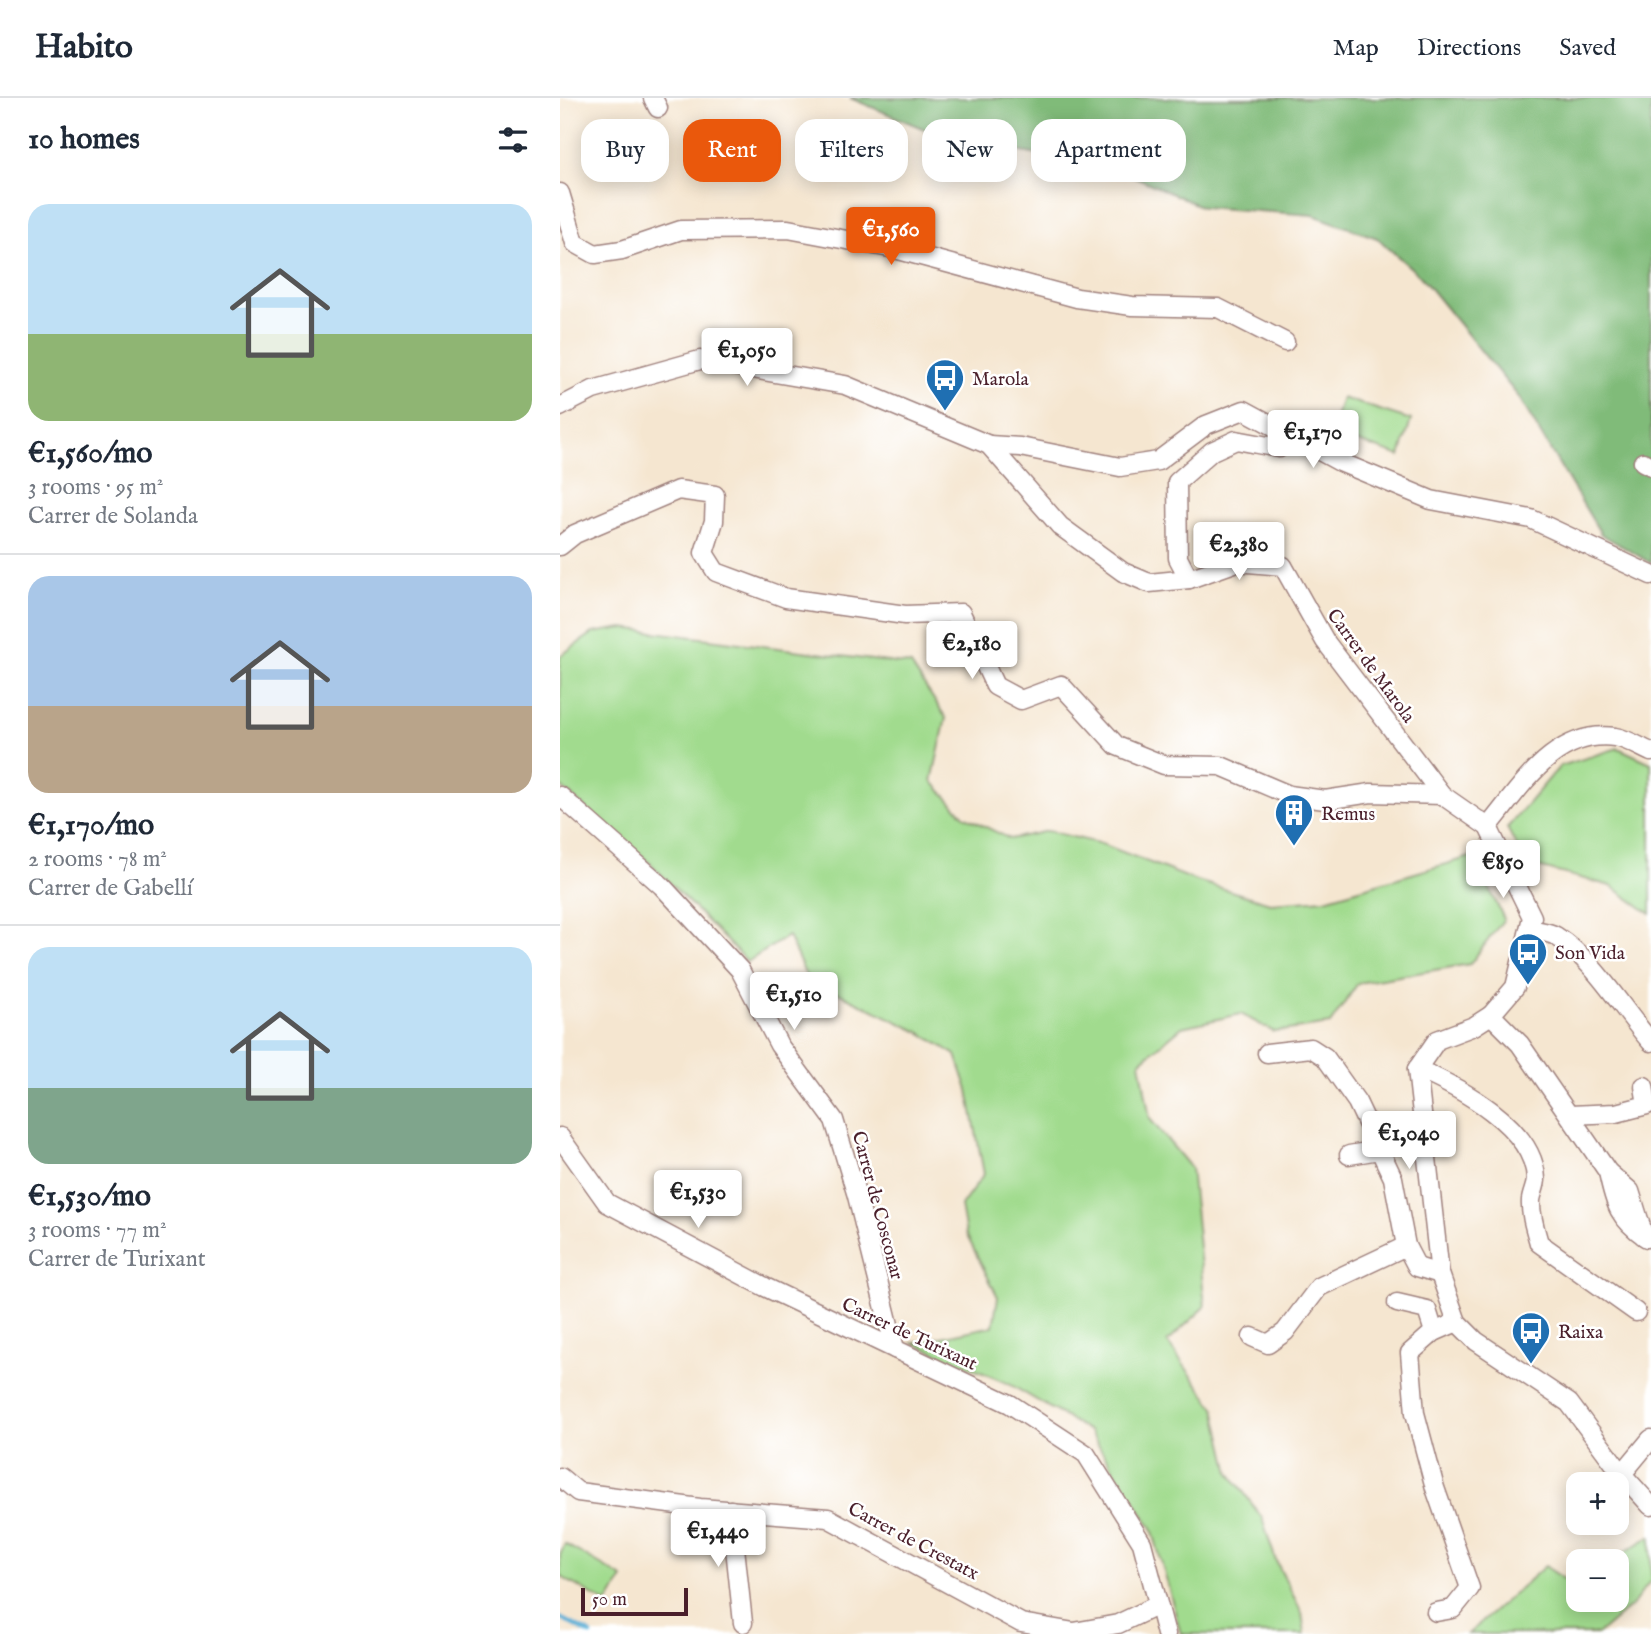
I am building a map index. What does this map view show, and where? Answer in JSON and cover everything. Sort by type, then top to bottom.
[{"type":"street","points":[[560,193],[575,243],[595,254],[622,250],[681,229],[788,229],[895,248],[1077,298],[1132,306],[1218,308],[1285,342]]},
{"type":"street","name":"Carrer de Marola","points":[[560,407],[593,390],[700,360],[845,386],[989,445],[1060,526],[1123,572],[1149,583],[1189,579],[1237,562],[1283,566],[1325,641],[1442,795],[1488,827]]},
{"type":"street","points":[[989,445],[1020,447],[1120,467],[1158,461],[1206,425],[1244,411],[1340,462],[1431,500],[1531,519],[1651,576]]},
{"type":"street","points":[[1189,579],[1178,558],[1177,482],[1212,451],[1236,440],[1279,448]]},
{"type":"street","points":[[560,546],[575,534],[678,490],[715,495],[714,521],[704,553],[716,572],[786,598],[905,615],[961,613],[995,686],[1021,700],[1061,685],[1117,746],[1164,765],[1221,766],[1290,795],[1325,800],[1371,793],[1442,795]]},
{"type":"street","points":[[1621,1472],[1569,1403],[1476,1341],[1457,1322],[1440,1274],[1417,1069],[1437,1040],[1474,1026],[1491,1015],[1515,987],[1532,917],[1488,827],[1538,766],[1568,742],[1616,737],[1651,752]]},
{"type":"street","name":"Carrer de Cosconar","points":[[560,796],[662,886],[740,970],[779,1045],[834,1120],[858,1196],[895,1349]]},
{"type":"street","points":[[1530,929],[1554,935],[1575,954],[1600,979],[1651,1042]]},
{"type":"street","points":[[1491,1015],[1520,1044],[1608,1172],[1630,1191],[1648,1238]]},
{"type":"street","points":[[1267,1054],[1311,1048],[1325,1057],[1357,1102],[1393,1178],[1406,1246],[1417,1267],[1440,1274]]},
{"type":"street","points":[[1417,1069],[1461,1088],[1503,1121],[1529,1153],[1536,1179],[1531,1202],[1539,1243],[1636,1312]]},
{"type":"street","points":[[1570,1115],[1616,1114],[1647,1105],[1644,1086]]},
{"type":"street","name":"Carrer de Turixant","points":[[560,1137],[607,1203],[765,1287],[1010,1404],[1086,1454],[1142,1543],[1166,1634]]},
{"type":"street","points":[[1349,1155],[1379,1150]]},
{"type":"street","points":[[1252,1337],[1268,1344],[1285,1332],[1319,1287],[1406,1246]]},
{"type":"street","points":[[1396,1303],[1427,1310],[1434,1332]]},
{"type":"street","points":[[1436,1612],[1453,1609],[1470,1588],[1435,1488],[1415,1413],[1410,1353],[1434,1332],[1457,1322]]},
{"type":"street","points":[[1624,1472],[1651,1439]]},
{"type":"street","name":"Carrer de Crestatx","points":[[560,1477],[578,1492],[828,1518],[1021,1623],[1074,1632],[1118,1623],[1158,1605]]},
{"type":"street","points":[[1629,1482],[1651,1506]]},
{"type":"street","points":[[731,1510],[743,1623]]},
{"type":"green space","points":[[850,98],[1651,98],[1651,563],[1601,534],[1518,396],[1420,276],[1377,238],[1313,215],[1202,207],[1147,182],[1186,182],[1186,119],[1031,119],[1031,154],[1017,151],[1017,119],[922,119],[922,128],[908,122],[908,119],[900,119]]},
{"type":"green space","points":[[1342,398],[1411,420],[1400,456],[1331,433]]},
{"type":"green space","points":[[623,628],[911,665],[946,718],[932,781],[964,816],[1010,839],[1048,831],[1102,844],[1194,880],[1270,903],[1325,899],[1474,856],[1504,919],[1470,964],[1358,983],[1330,1024],[1274,1032],[1241,1014],[1182,1027],[1140,1062],[1150,1119],[1191,1168],[1205,1307],[1167,1342],[1215,1408],[1230,1473],[1262,1518],[1276,1561],[1302,1613],[1305,1634],[1181,1634],[1152,1528],[1089,1431],[1009,1384],[913,1343],[993,1326],[998,1297],[966,1234],[961,1206],[984,1174],[968,1090],[956,1055],[919,1032],[807,978],[788,936],[747,962],[651,864],[560,786],[560,656],[593,633]]},
{"type":"green space","points":[[1618,748],[1651,763],[1651,914],[1611,886],[1526,864],[1507,828],[1560,766]]},
{"type":"green space","points":[[1651,1536],[1651,1580],[1629,1607],[1629,1549]]},
{"type":"green space","points":[[565,1544],[623,1578],[607,1604],[560,1576],[560,1554]]},
{"type":"green space","points":[[1545,1566],[1566,1581],[1566,1612],[1624,1612],[1598,1634],[1468,1634]]},
{"type":"waterway","points":[[560,1618],[591,1634]]},
{"type":"place","name":"Marola","points":[[945,412]]},
{"type":"place","name":"Remus","points":[[1294,847]]},
{"type":"place","name":"Son Vida","points":[[1528,986]]},
{"type":"place","name":"Raixa","points":[[1531,1365]]}]
